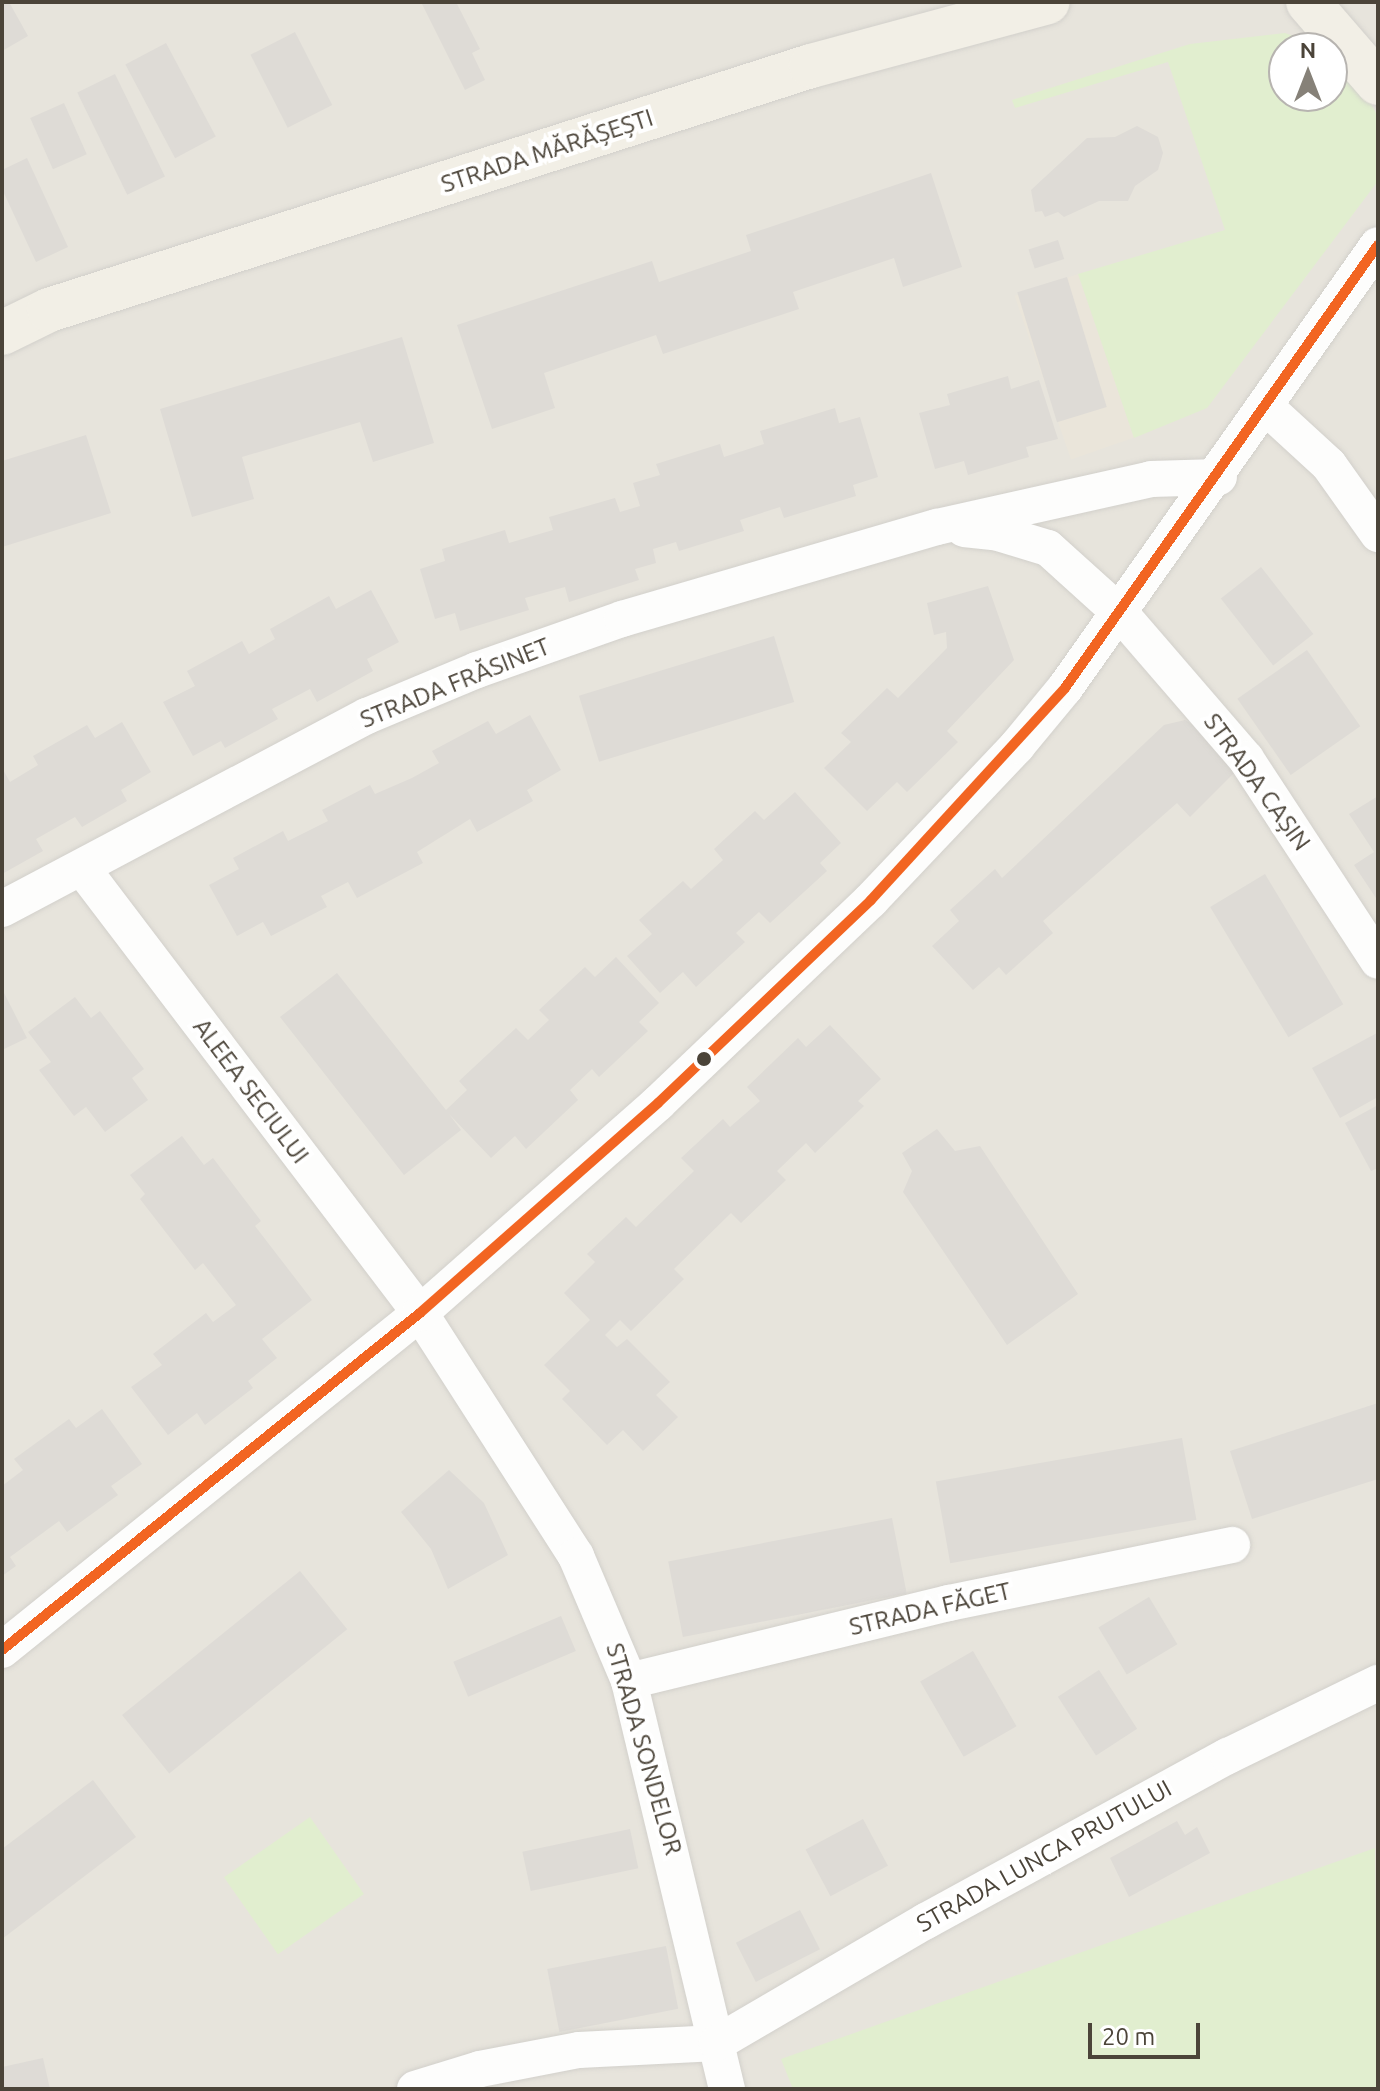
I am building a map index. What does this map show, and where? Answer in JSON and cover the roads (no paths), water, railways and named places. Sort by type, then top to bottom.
[{"type":"main road","name":"STRADA MĂRĂȘEȘTI","points":[[2,333],[49,310],[811,66],[1048,2]]},
{"type":"main road","points":[[1308,2],[1378,83]]},
{"type":"main road","name":"STRADA MĂRĂȘEȘTI","points":[[2,308],[49,310]]},
{"type":"street","points":[[2,1650],[420,1313],[668,1094],[871,900],[1017,746],[1121,614],[1378,245]]},
{"type":"street","points":[[1267,408],[1329,465],[1378,534]]},
{"type":"street","name":"STRADA FRĂSINET","points":[[2,909],[367,716],[477,670],[622,619],[937,527],[1136,482],[1219,477]]},
{"type":"street","name":"STRADA FRĂSINET","points":[[937,527],[995,532],[1048,548],[1121,614]]},
{"type":"street","name":"STRADA CAȘIN","points":[[1121,614],[1246,759],[1378,961]]},
{"type":"street","name":"ALEEA SECIULUI","points":[[82,868],[420,1313]]},
{"type":"street","name":"STRADA SONDELOR","points":[[420,1313],[576,1556],[629,1681],[727,2089]]},
{"type":"street","name":"STRADA FĂGET","points":[[629,1681],[949,1603],[1232,1545]]},
{"type":"street","name":"STRADA LUNCA PRUTULUI","points":[[717,2043],[926,1921],[1200,1771],[1378,1683]]},
{"type":"street","points":[[415,2089],[480,2069],[579,2050],[717,2043]]}]
